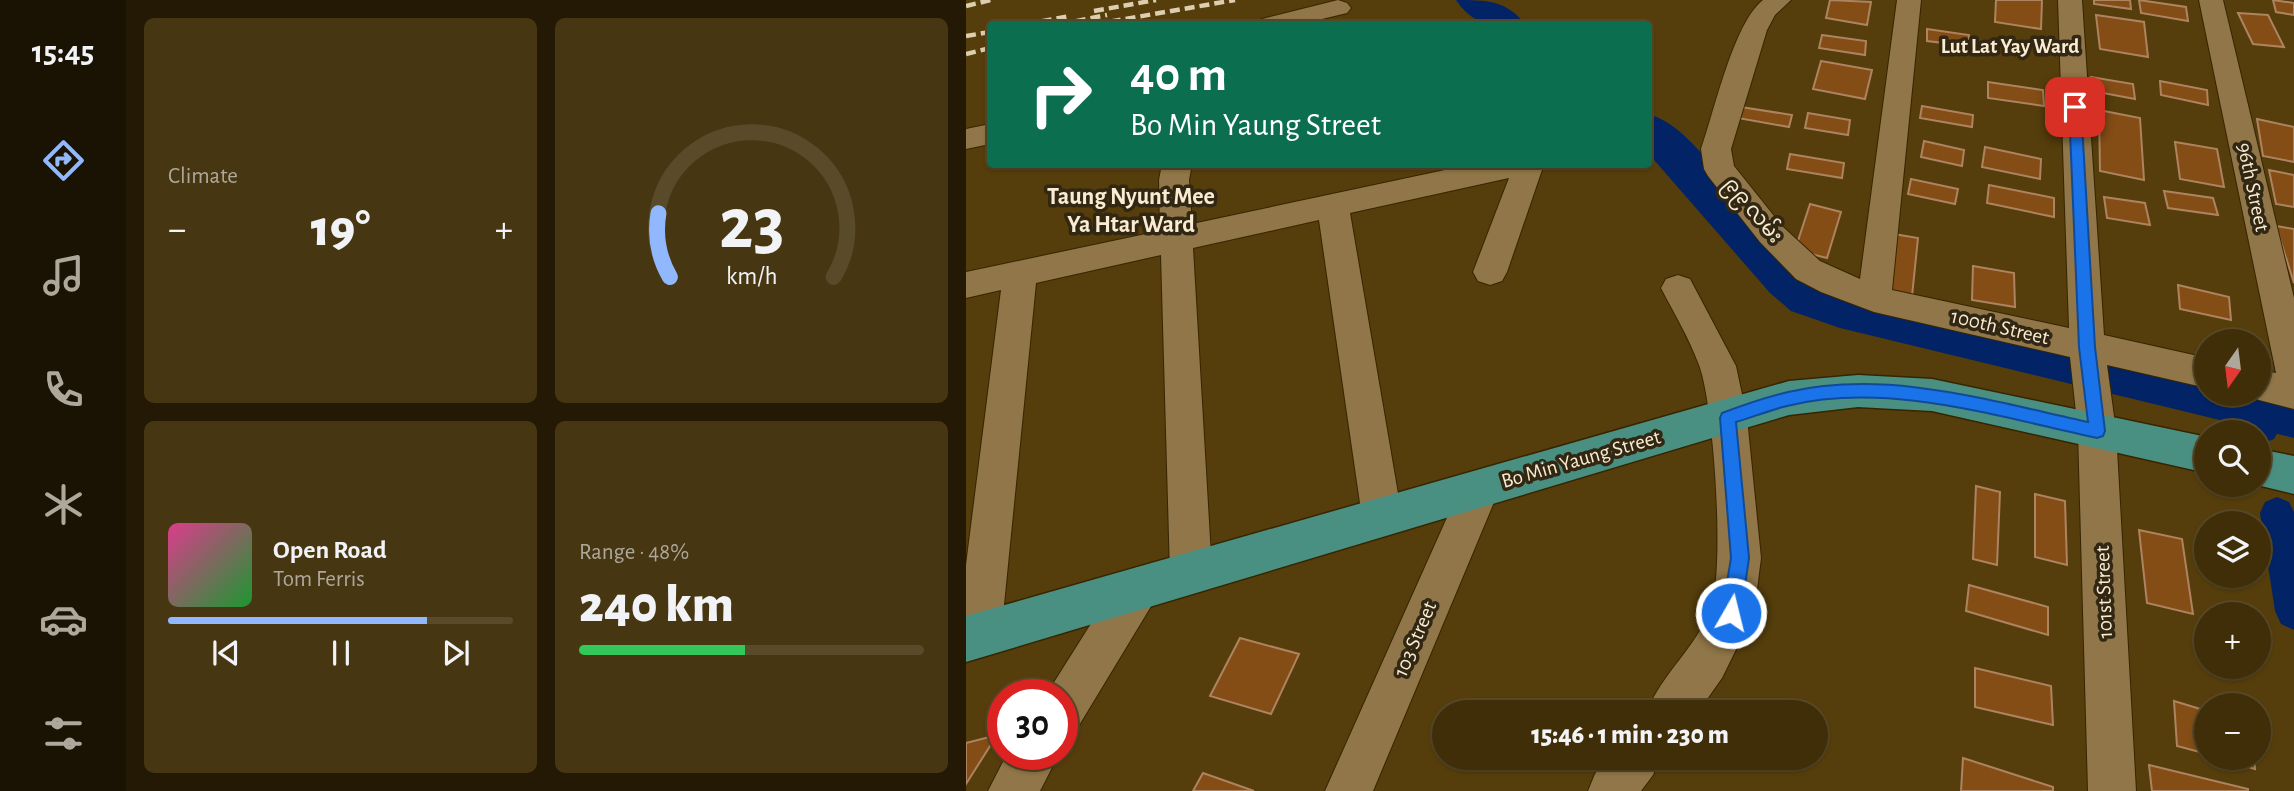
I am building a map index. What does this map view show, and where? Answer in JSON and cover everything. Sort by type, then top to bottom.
[{"type":"main road","name":"Bo Min Yaung Street","points":[[972,637],[1789,398],[1858,391],[1932,395],[2091,382],[2194,447]]},
{"type":"main road","points":[[2271,470],[2294,475]]},
{"type":"street","name":"၉၉ လမ်း","points":[[1779,0],[1765,10],[1754,30],[1716,149],[1720,169],[1771,234],[1808,270],[1874,299]]},
{"type":"street","points":[[1874,299],[1909,0]]},
{"type":"street","name":"101st Street","points":[[2070,0],[2112,791]]},
{"type":"street","name":"96th Street","points":[[2211,0],[2294,374]]},
{"type":"street","points":[[1284,21],[1338,8]]},
{"type":"street","points":[[966,139],[987,135]]},
{"type":"street","points":[[1176,168],[1174,180],[1191,573]]},
{"type":"street","points":[[966,285],[1333,207],[1405,177],[1489,168]]},
{"type":"street","points":[[1490,272],[1525,168]]},
{"type":"street","points":[[1333,207],[1382,517]]},
{"type":"street","points":[[972,637],[1020,274]]},
{"type":"street","points":[[1678,288],[1718,366],[1728,418],[1740,558],[1731,613],[1706,662],[1679,700]]},
{"type":"street","name":"100th Street","points":[[1874,299],[2091,382],[2194,374]]},
{"type":"street","points":[[2272,388],[2294,393]]},
{"type":"street","name":"103 Street","points":[[1349,791],[1480,488]]},
{"type":"street","points":[[1078,685],[1138,588]]},
{"type":"street","points":[[1012,791],[1025,770]]},
{"type":"street","points":[[1612,791],[1627,770]]},
{"type":"building","points":[[1830,0],[1871,2],[1867,25],[1826,18]]},
{"type":"building","points":[[1996,0],[2042,0],[2041,29],[1995,22]]},
{"type":"building","points":[[2094,0],[2130,0],[2131,9],[2094,4]]},
{"type":"building","points":[[2139,0],[2186,7],[2188,21],[2141,13]]},
{"type":"building","points":[[2273,0],[2294,3],[2294,15],[2276,12]]},
{"type":"building","points":[[2238,13],[2268,15],[2284,47],[2253,44]]},
{"type":"building","points":[[2096,15],[2144,22],[2148,57],[2100,49]]},
{"type":"building","points":[[1927,29],[1969,35],[1969,46],[1927,41]]},
{"type":"building","points":[[1822,35],[1866,41],[1865,55],[1819,48]]},
{"type":"building","points":[[1821,61],[1872,70],[1865,99],[1813,89]]},
{"type":"building","points":[[2091,77],[2133,84],[2135,99],[2092,91]]},
{"type":"building","points":[[2160,81],[2207,90],[2208,105],[2161,95]]},
{"type":"building","points":[[1988,82],[2043,90],[2044,106],[1988,98]]},
{"type":"building","points":[[1922,106],[1973,115],[1972,127],[1920,118]]},
{"type":"building","points":[[1741,107],[1792,115],[1789,127],[1738,118]]},
{"type":"building","points":[[2099,110],[2140,118],[2144,180],[2100,171]]},
{"type":"building","points":[[1808,113],[1850,120],[1848,135],[1805,128]]},
{"type":"building","points":[[2257,119],[2294,127],[2294,162],[2263,156]]},
{"type":"building","points":[[1924,141],[1964,150],[1962,166],[1921,157]]},
{"type":"building","points":[[2175,142],[2217,149],[2224,187],[2180,179]]},
{"type":"building","points":[[1985,147],[2041,159],[2040,179],[1982,167]]},
{"type":"building","points":[[1790,154],[1844,163],[1842,178],[1787,169]]},
{"type":"building","points":[[2269,170],[2294,175],[2294,207],[2276,204]]},
{"type":"building","points":[[1911,179],[1958,189],[1955,204],[1908,194]]},
{"type":"building","points":[[1989,185],[2054,198],[2054,217],[1987,203]]},
{"type":"building","points":[[2164,191],[2213,198],[2218,215],[2168,208]]},
{"type":"building","points":[[2104,197],[2145,203],[2150,225],[2107,218]]},
{"type":"building","points":[[1810,204],[1841,212],[1827,258],[1795,250]]},
{"type":"building","points":[[2276,226],[2294,229],[2294,283]]},
{"type":"building","points":[[1894,234],[1918,238],[1912,296],[1888,291]]},
{"type":"building","points":[[1973,266],[2014,273],[2015,307],[1972,300]]},
{"type":"building","points":[[2178,285],[2229,297],[2231,320],[2180,309]]},
{"type":"building","points":[[1976,486],[2000,492],[1997,565],[1973,559]]},
{"type":"building","points":[[2035,494],[2065,501],[2067,565],[2035,557]]},
{"type":"building","points":[[2139,530],[2182,539],[2193,614],[2147,603]]},
{"type":"building","points":[[1969,585],[2048,607],[2048,635],[1966,611]]},
{"type":"building","points":[[1240,638],[1299,654],[1271,714],[1210,696]]},
{"type":"building","points":[[1975,668],[2051,686],[2053,725],[1975,707]]},
{"type":"building","points":[[2174,701],[2194,707],[2194,751],[2177,746]]},
{"type":"building","points":[[987,738],[987,751],[966,784],[966,743]]},
{"type":"building","points":[[1963,758],[2053,787],[2053,791],[1961,791]]},
{"type":"building","points":[[2149,765],[2248,789],[2248,791],[2152,791]]},
{"type":"building","points":[[1203,773],[1254,791],[1193,791]]},
{"type":"waterway","points":[[1474,0],[1502,21]]},
{"type":"waterway","points":[[1652,132],[1680,158],[1787,280],[1809,297],[1840,308],[2294,414]]},
{"type":"waterway","points":[[2259,407],[2261,420]]},
{"type":"waterway","points":[[2277,513],[2294,611]]},
{"type":"railway","points":[[966,6],[991,0]]},
{"type":"railway","points":[[1094,11],[1156,0]]},
{"type":"railway","points":[[1113,21],[1235,0]]},
{"type":"railway","points":[[1076,21],[1107,15]]},
{"type":"railway","points":[[1043,21],[1070,16]]},
{"type":"railway","points":[[966,36],[987,32]]},
{"type":"railway","points":[[966,54],[987,49]]},
{"type":"district","name":"Lut Lat Yay Ward","points":[[2010,46]]},
{"type":"district","name":"Taung Nyunt Mee Ya Htar Ward","points":[[1131,211]]},
{"type":"route","points":[[1731,613],[1740,558],[1728,418],[1789,398],[1858,391],[1932,395],[2097,431],[2087,347],[2075,107]]}]
